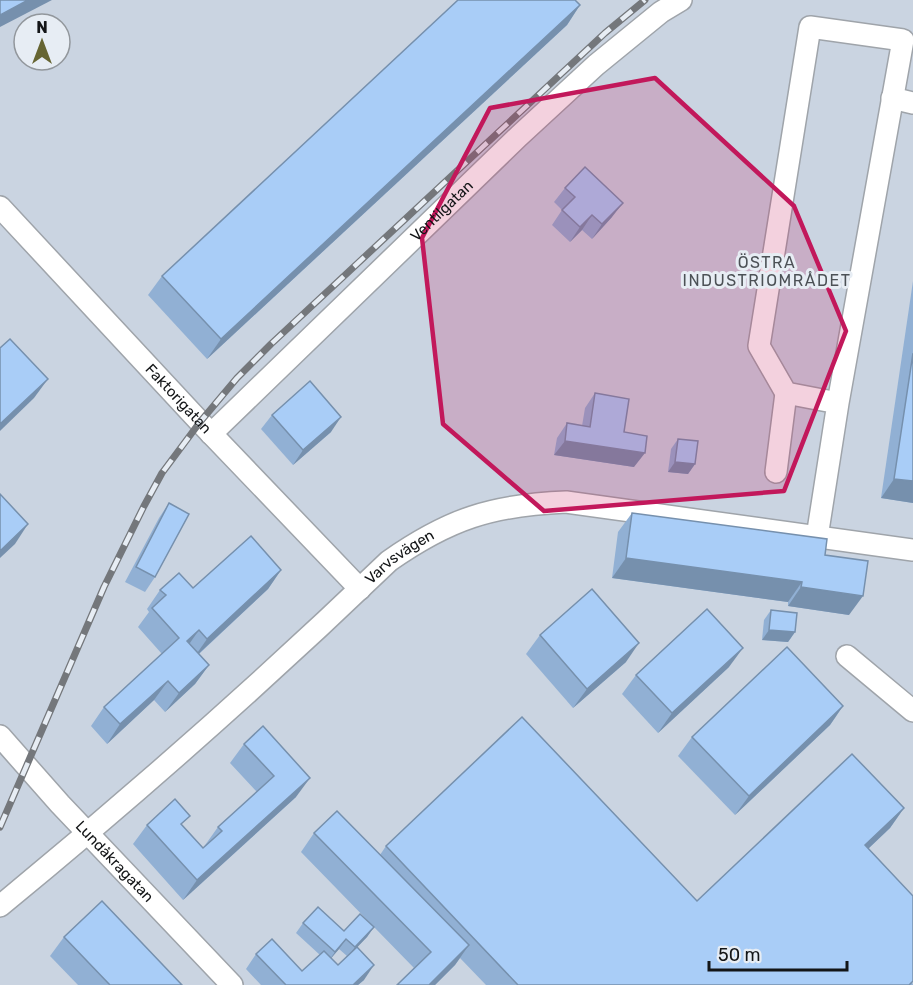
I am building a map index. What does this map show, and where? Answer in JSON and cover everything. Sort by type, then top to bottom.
[{"type":"street","name":"Ventilgatan","points":[[211,434],[519,136],[597,65],[661,12],[681,0]]},
{"type":"street","points":[[776,472],[786,393],[759,346],[810,27],[903,40],[837,403],[817,537]]},
{"type":"street","points":[[892,98],[913,103]]},
{"type":"street","name":"Faktorigatan","points":[[0,207],[211,434],[360,589]]},
{"type":"street","points":[[786,393],[837,403]]},
{"type":"street","name":"Varvsvägen","points":[[0,906],[172,761],[389,561],[444,527],[502,508],[533,503],[566,502],[913,550]]},
{"type":"street","points":[[847,656],[913,711]]},
{"type":"street","name":"Lundåkragatan","points":[[0,736],[60,804],[232,985]]},
{"type":"highlighted area","points":[[655,78],[794,206],[846,331],[784,491],[544,511],[443,424],[422,238],[490,108]]},
{"type":"shaded area","points":[[0,0],[913,0],[913,985],[0,985]]},
{"type":"building","points":[[0,0],[28,0],[0,15]]},
{"type":"building","points":[[458,0],[575,0],[580,5],[221,339],[162,276]]},
{"type":"building","points":[[585,167],[623,203],[602,224],[592,215],[580,227],[562,210],[575,197],[565,188]]},
{"type":"building","points":[[10,339],[48,379],[0,424],[0,348]]},
{"type":"building","points":[[913,353],[913,481],[894,479]]},
{"type":"building","points":[[310,381],[341,417],[303,450],[272,415]]},
{"type":"building","points":[[595,393],[629,399],[624,432],[647,436],[645,453],[565,441],[567,423],[590,427]]},
{"type":"building","points":[[678,439],[698,441],[695,464],[675,462]]},
{"type":"building","points":[[0,494],[28,524],[0,551]]},
{"type":"building","points":[[169,503],[189,514],[155,577],[136,567]]},
{"type":"building","points":[[632,513],[827,539],[825,555],[868,561],[863,596],[801,587],[802,582],[626,558]]},
{"type":"building","points":[[251,536],[281,570],[207,639],[199,630],[187,641],[209,665],[179,693],[168,681],[120,724],[104,707],[179,638],[152,608],[166,595],[160,590],[179,573],[193,588]]},
{"type":"building","points":[[592,589],[639,643],[587,689],[540,635]]},
{"type":"building","points":[[707,609],[743,648],[672,713],[636,675]]},
{"type":"building","points":[[771,610],[797,613],[795,632],[769,630]]},
{"type":"building","points":[[787,647],[843,706],[749,796],[692,737]]},
{"type":"building","points":[[522,717],[697,901],[852,754],[904,808],[865,845],[913,896],[913,981],[909,985],[518,985],[386,846]]},
{"type":"building","points":[[263,726],[310,778],[197,880],[147,825],[175,799],[190,816],[181,824],[203,848],[222,831],[218,827],[274,776],[244,744]]},
{"type":"building","points":[[337,811],[469,945],[429,985],[397,985],[431,952],[314,833]]},
{"type":"building","points":[[102,901],[182,985],[110,985],[64,937]]},
{"type":"building","points":[[318,907],[344,931],[360,914],[374,927],[355,947],[346,939],[335,952],[303,923]]},
{"type":"building","points":[[272,939],[302,971],[324,951],[338,965],[357,947],[374,965],[353,985],[286,985],[256,954]]},
{"type":"railway","points":[[0,827],[104,587],[162,473],[200,422],[237,378],[271,344],[605,33],[645,0]]},
{"type":"district","name":"ÖSTRA INDUSTRIOMRÅDET","points":[[767,271]]}]
